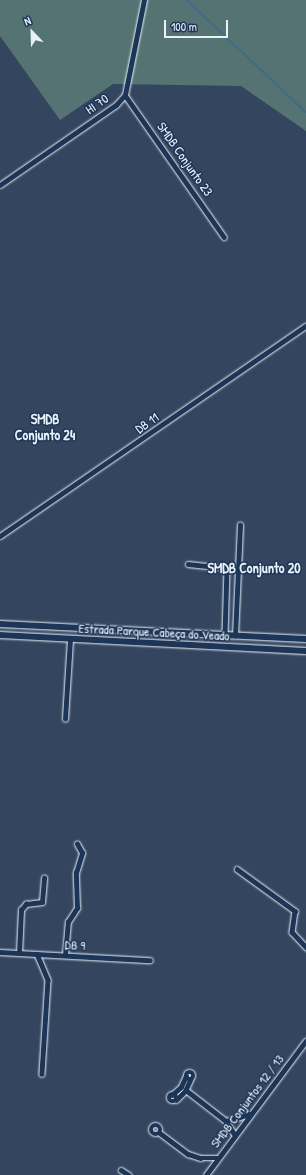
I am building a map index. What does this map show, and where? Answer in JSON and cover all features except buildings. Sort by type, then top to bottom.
[{"type":"main road","name":"Estrada Parque Cabeça do Veado","points":[[0,624],[306,640]]},
{"type":"main road","name":"Estrada Parque Cabeça do Veado","points":[[0,635],[306,651]]},
{"type":"street","name":"HI 70","points":[[0,184],[116,105],[125,95],[144,0]]},
{"type":"street","name":"SMDB Conjunto 23","points":[[125,95],[224,237]]},
{"type":"street","name":"DB 11","points":[[0,536],[306,326]]},
{"type":"street","points":[[235,636],[240,525]]},
{"type":"street","points":[[188,564],[227,568],[225,636]]},
{"type":"street","points":[[65,719],[70,638]]},
{"type":"street","points":[[64,956],[68,922],[77,908],[76,873],[82,853],[78,844]]},
{"type":"street","points":[[237,869],[295,911],[292,935],[306,947]]},
{"type":"street","points":[[19,953],[21,910],[26,904],[42,902],[44,878]]},
{"type":"street","name":"DB 9","points":[[0,952],[150,960]]},
{"type":"street","points":[[37,954],[48,980],[42,1074]]},
{"type":"street","name":"SMDB Conjuntos 12 / 13","points":[[206,1175],[306,1041]]},
{"type":"street","points":[[188,1077],[186,1090],[176,1100],[176,1096],[172,1095],[181,1087],[188,1077]]},
{"type":"street","points":[[186,1090],[226,1121],[235,1135]]},
{"type":"street","points":[[226,1121],[252,1113]]},
{"type":"street","points":[[160,1133],[188,1154],[200,1158],[218,1158]]},
{"type":"street","points":[[121,1170],[129,1175]]},
{"type":"green space","points":[[0,0],[306,0],[306,131],[241,86],[113,84],[60,120],[0,36]]},
{"type":"waterway","points":[[187,0],[306,112]]},
{"type":"district","name":"SMDB Conjunto 24","points":[[45,428]]},
{"type":"district","name":"SMDB Conjunto 20","points":[[254,568]]}]
